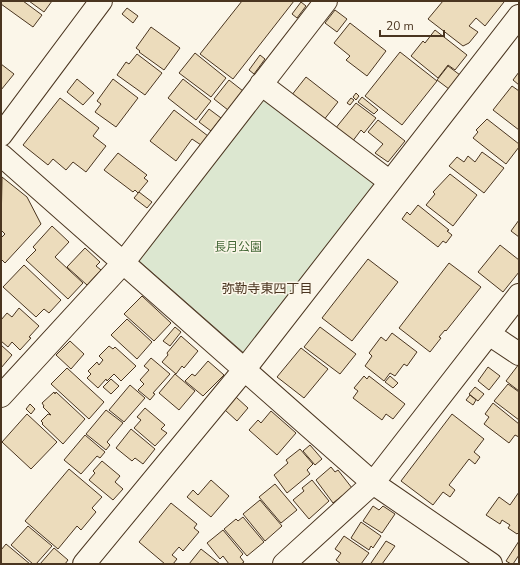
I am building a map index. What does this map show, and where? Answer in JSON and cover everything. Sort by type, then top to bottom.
[{"type":"street","points":[[1,135],[101,1]]},
{"type":"street","points":[[1,396],[123,263],[326,1]]},
{"type":"street","points":[[84,564],[244,370],[519,16]]},
{"type":"street","points":[[261,84],[390,182]]},
{"type":"street","points":[[1,155],[373,483],[491,564]]},
{"type":"street","points":[[284,564],[373,483],[519,295]]},
{"type":"street","points":[[489,334],[519,354]]},
{"type":"green space","name":"長月公園","points":[[261,100],[271,100],[373,176],[374,185],[245,354],[138,260]]},
{"type":"building","points":[[1,1],[23,1],[42,15],[33,27],[1,4]]},
{"type":"building","points":[[29,1],[52,1],[44,12]]},
{"type":"building","points":[[242,1],[294,1],[233,79],[200,54]]},
{"type":"building","points":[[443,1],[504,2],[485,26],[476,18],[469,26],[478,32],[469,43],[463,46],[428,19]]},
{"type":"building","points":[[301,2],[306,6],[297,18],[292,14]]},
{"type":"building","points":[[127,8],[138,16],[133,23],[122,14]]},
{"type":"building","points":[[335,10],[347,19],[337,32],[325,23]]},
{"type":"building","points":[[350,23],[386,51],[367,76],[346,60],[350,56],[334,43]]},
{"type":"building","points":[[151,27],[180,48],[164,70],[139,52],[140,51],[136,48]]},
{"type":"building","points":[[435,30],[467,55],[455,70],[448,65],[438,78],[411,56],[423,41],[425,43]]},
{"type":"building","points":[[400,52],[437,81],[402,125],[365,96]]},
{"type":"building","points":[[195,53],[226,78],[211,97],[179,73]]},
{"type":"building","points":[[137,54],[162,73],[145,95],[117,75],[126,62],[129,64]]},
{"type":"building","points":[[260,55],[265,59],[254,74],[249,70]]},
{"type":"building","points":[[1,64],[14,74],[1,90]]},
{"type":"building","points":[[448,66],[460,75],[449,89],[437,80]]},
{"type":"building","points":[[519,72],[519,85],[513,80]]},
{"type":"building","points":[[306,77],[338,102],[323,121],[291,96]]},
{"type":"building","points":[[77,79],[94,93],[83,105],[67,92]]},
{"type":"building","points":[[113,79],[138,98],[116,127],[95,112],[101,104],[97,101]]},
{"type":"building","points":[[183,79],[211,101],[196,120],[168,98]]},
{"type":"building","points":[[229,80],[243,91],[228,110],[214,99]]},
{"type":"building","points":[[512,86],[519,91],[519,130],[493,110]]},
{"type":"building","points":[[356,93],[359,96],[356,100],[353,97]]},
{"type":"building","points":[[362,97],[378,110],[374,114],[358,102]]},
{"type":"building","points":[[60,98],[99,128],[93,136],[106,146],[86,172],[73,162],[66,170],[53,159],[48,165],[23,145]]},
{"type":"building","points":[[351,98],[354,100],[350,105],[347,103]]},
{"type":"building","points":[[356,103],[376,118],[364,133],[361,130],[352,142],[335,129]]},
{"type":"building","points":[[209,109],[221,118],[211,131],[199,122]]},
{"type":"building","points":[[174,110],[208,136],[201,145],[192,139],[176,161],[150,141]]},
{"type":"building","points":[[487,119],[519,144],[519,147],[506,164],[473,138],[478,132],[476,130]]},
{"type":"building","points":[[378,120],[405,141],[388,162],[375,153],[383,144],[368,132]]},
{"type":"building","points":[[482,152],[504,168],[484,193],[449,166],[457,157],[464,162],[468,156],[475,162]]},
{"type":"building","points":[[118,153],[147,175],[144,178],[148,181],[138,193],[135,190],[133,192],[104,170]]},
{"type":"building","points":[[450,174],[477,195],[453,226],[426,205],[435,194],[433,192]]},
{"type":"building","points":[[2,177],[27,197],[41,224],[5,263],[1,259],[1,238],[5,234],[1,230]]},
{"type":"building","points":[[139,192],[152,202],[147,208],[134,198]]},
{"type":"building","points":[[418,205],[449,230],[447,231],[452,235],[446,243],[443,241],[438,247],[402,219],[407,212],[410,215]]},
{"type":"building","points":[[519,220],[519,237],[511,231]]},
{"type":"building","points":[[52,226],[69,242],[55,257],[83,283],[68,299],[26,260],[36,250],[33,247]]},
{"type":"building","points":[[500,245],[519,260],[519,272],[503,292],[478,272]]},
{"type":"building","points":[[85,248],[100,262],[96,266],[101,270],[87,285],[67,267]]},
{"type":"building","points":[[368,259],[398,282],[352,341],[322,318]]},
{"type":"building","points":[[449,263],[481,287],[446,331],[445,330],[439,337],[441,338],[430,352],[399,328]]},
{"type":"building","points":[[24,265],[61,300],[49,313],[44,309],[36,317],[3,287]]},
{"type":"building","points":[[142,296],[171,323],[154,341],[124,314]]},
{"type":"building","points":[[19,308],[39,326],[20,350],[12,342],[8,347],[1,341],[1,320],[7,313],[12,317]]},
{"type":"building","points":[[127,319],[152,342],[137,359],[111,335]]},
{"type":"building","points":[[175,327],[181,332],[170,346],[163,341]]},
{"type":"building","points":[[320,327],[356,354],[340,374],[304,347]]},
{"type":"building","points":[[392,333],[417,352],[407,366],[404,364],[395,376],[390,373],[384,381],[365,366],[372,356],[369,353],[381,337],[386,341]]},
{"type":"building","points":[[181,336],[198,351],[184,368],[182,366],[176,374],[162,362],[168,355],[167,353]]},
{"type":"building","points":[[70,341],[84,354],[71,369],[56,355]]},
{"type":"building","points":[[1,345],[12,355],[1,368]]},
{"type":"building","points":[[109,346],[113,349],[115,347],[136,366],[121,381],[114,374],[107,381],[106,379],[98,388],[87,378],[91,374],[88,371],[97,362],[99,365],[103,360],[99,356]]},
{"type":"building","points":[[301,348],[328,369],[304,398],[277,377]]},
{"type":"building","points":[[151,358],[170,374],[153,393],[155,394],[150,400],[138,390],[144,384],[140,380],[149,370],[144,366]]},
{"type":"building","points":[[208,361],[224,375],[203,396],[185,381],[192,374],[195,376]]},
{"type":"building","points":[[519,364],[519,391],[506,381]]},
{"type":"building","points":[[488,367],[500,376],[489,390],[478,381]]},
{"type":"building","points":[[67,368],[104,402],[89,419],[51,384]]},
{"type":"building","points":[[175,374],[195,391],[179,410],[159,393]]},
{"type":"building","points":[[364,376],[367,379],[369,376],[405,404],[393,419],[386,414],[382,420],[353,398],[358,391],[354,388]]},
{"type":"building","points":[[390,376],[398,383],[393,388],[385,382]]},
{"type":"building","points":[[111,379],[119,386],[111,394],[103,387]]},
{"type":"building","points":[[508,384],[519,392],[519,420],[494,401]]},
{"type":"building","points":[[130,385],[145,398],[124,422],[109,410]]},
{"type":"building","points":[[475,387],[484,394],[478,401],[469,394]]},
{"type":"building","points":[[54,392],[55,394],[56,392],[85,419],[63,444],[42,424],[43,423],[41,421],[48,414],[51,415],[43,407],[44,406],[42,403]]},
{"type":"building","points":[[470,395],[476,400],[473,405],[466,400]]},
{"type":"building","points":[[236,397],[248,408],[237,421],[225,410]]},
{"type":"building","points":[[493,403],[519,424],[519,437],[515,435],[509,443],[484,424],[489,417],[485,414]]},
{"type":"building","points":[[30,404],[35,409],[31,414],[26,409]]},
{"type":"building","points":[[145,408],[165,425],[161,429],[167,433],[155,446],[134,428],[141,420],[137,417]]},
{"type":"building","points":[[106,410],[123,423],[107,442],[110,445],[106,450],[86,434]]},
{"type":"building","points":[[271,411],[296,433],[277,455],[249,430],[258,420],[261,423]]},
{"type":"building","points":[[27,414],[57,442],[31,469],[2,442]]},
{"type":"building","points":[[452,414],[484,439],[474,452],[480,457],[475,464],[469,459],[449,485],[455,490],[450,497],[443,492],[433,505],[401,481]]},
{"type":"building","points":[[131,429],[155,449],[143,464],[135,458],[132,461],[116,448]]},
{"type":"building","points":[[85,435],[105,452],[100,458],[97,456],[81,474],[64,460]]},
{"type":"building","points":[[310,445],[322,459],[315,465],[303,451]]},
{"type":"building","points":[[300,449],[313,464],[307,470],[310,474],[287,493],[274,475],[288,463],[286,460]]},
{"type":"building","points":[[102,461],[120,476],[115,482],[123,489],[113,500],[89,480],[95,473],[93,471]]},
{"type":"building","points":[[331,467],[335,472],[338,470],[352,488],[333,503],[316,480]]},
{"type":"building","points":[[69,469],[102,497],[92,508],[96,512],[81,530],[77,526],[58,549],[25,521]]},
{"type":"building","points":[[211,480],[229,496],[211,517],[187,497],[193,490],[198,495]]},
{"type":"building","points":[[312,480],[329,501],[309,519],[293,500],[304,491],[302,488]]},
{"type":"building","points":[[275,484],[297,510],[281,523],[259,497]]},
{"type":"building","points":[[519,492],[519,532],[517,534],[508,528],[510,525],[502,520],[500,524],[486,515],[499,497],[510,505]]},
{"type":"building","points":[[260,500],[282,526],[265,541],[243,514]]},
{"type":"building","points":[[171,503],[197,524],[194,528],[199,532],[183,551],[179,547],[172,555],[177,559],[173,564],[165,564],[139,542]]},
{"type":"building","points":[[373,506],[379,510],[383,506],[395,514],[382,533],[363,521]]},
{"type":"building","points":[[243,517],[264,542],[247,556],[224,529],[236,519],[238,521]]},
{"type":"building","points":[[361,522],[381,536],[373,548],[371,546],[369,550],[351,538]]},
{"type":"building","points":[[28,526],[52,546],[36,564],[33,564],[11,545]]},
{"type":"building","points":[[223,530],[243,554],[240,557],[244,562],[241,564],[229,564],[223,556],[220,559],[207,543]]},
{"type":"building","points":[[344,536],[369,553],[361,564],[341,564],[336,560],[341,553],[335,549]]},
{"type":"building","points":[[386,541],[395,546],[382,564],[371,563]]},
{"type":"building","points":[[519,541],[519,555],[513,564],[511,564],[506,561]]},
{"type":"building","points":[[6,544],[30,564],[1,564],[1,550]]},
{"type":"building","points":[[54,548],[68,560],[65,564],[40,564]]},
{"type":"building","points":[[201,549],[220,564],[189,564]]},
{"type":"district","name":"弥勒寺東四丁目","points":[[267,289]]}]
